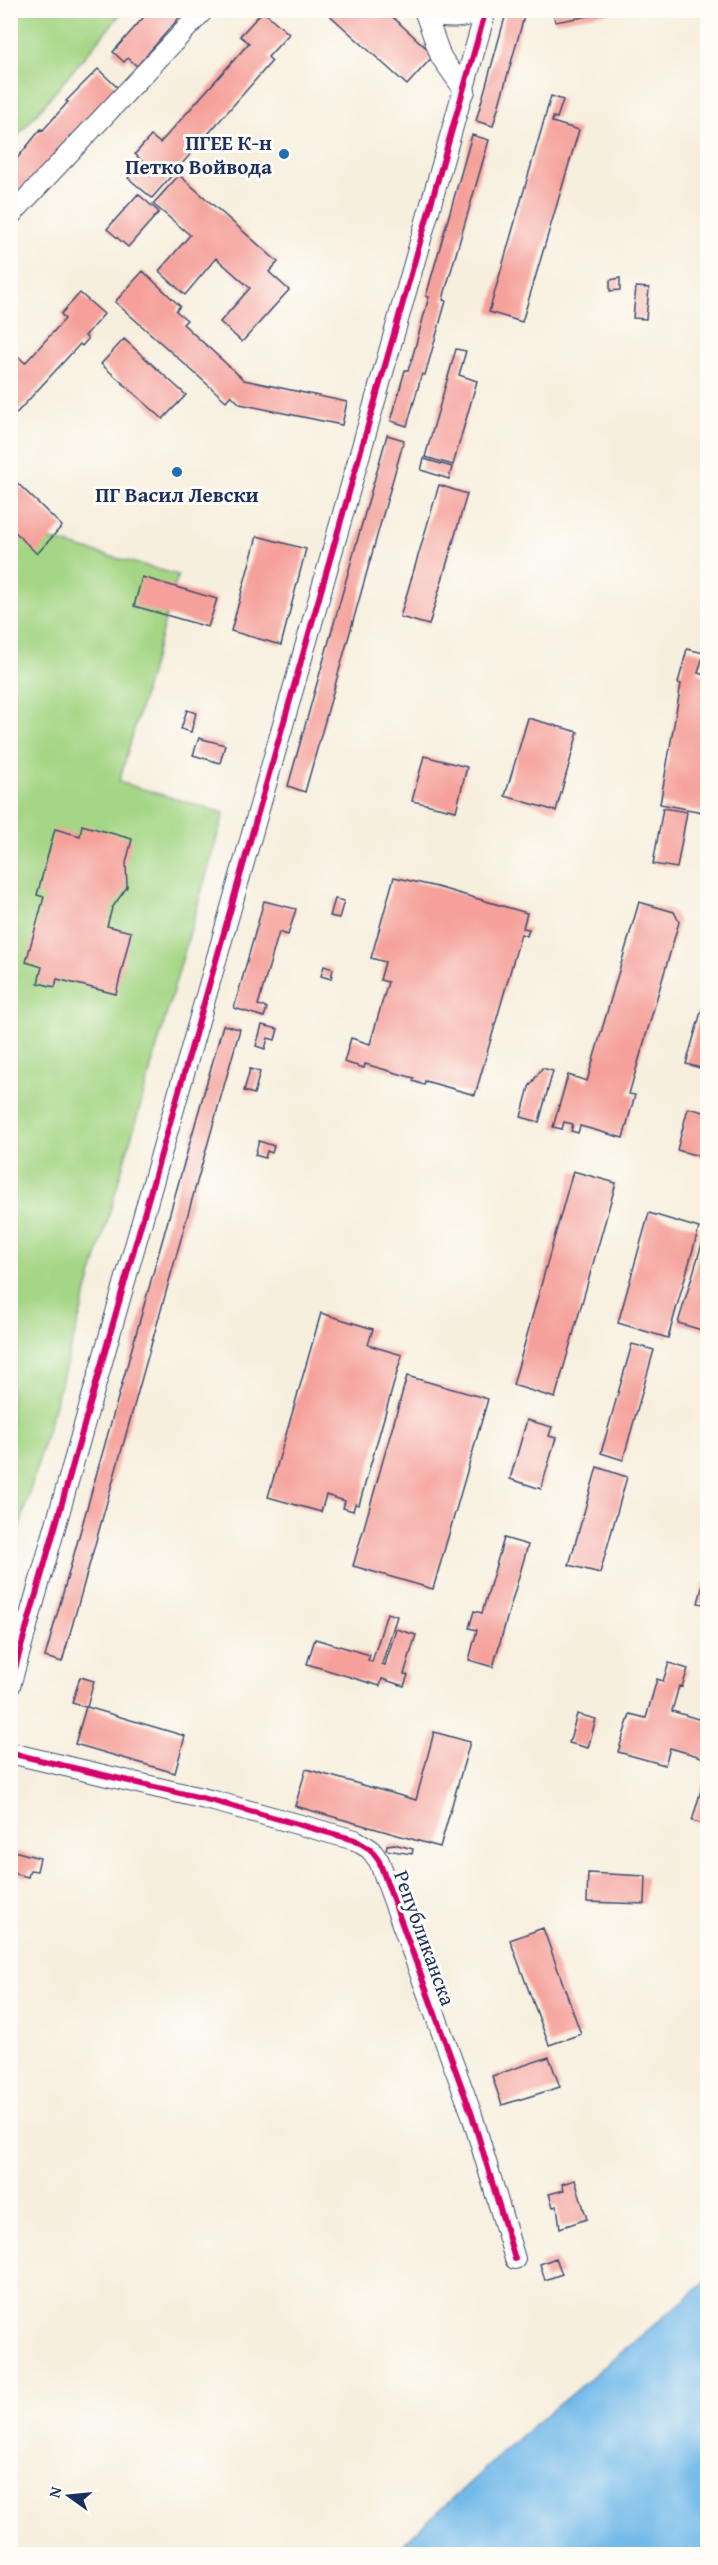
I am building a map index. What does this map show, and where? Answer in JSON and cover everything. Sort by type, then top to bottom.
[{"type":"street","points":[[10,216],[204,10]]},
{"type":"street","points":[[424,11],[451,19],[467,18],[485,10]]},
{"type":"street","points":[[10,1686],[465,91],[485,10]]},
{"type":"street","points":[[424,11],[441,57],[465,91]]},
{"type":"street","name":"Републиканска","points":[[10,1754],[214,1801],[356,1840],[370,1849],[379,1861],[472,2115],[515,2259]]},
{"type":"green space","points":[[10,11],[123,11],[11,144]]},
{"type":"green space","points":[[11,529],[178,575],[119,782],[224,813],[11,1557]]},
{"type":"water","points":[[707,2281],[707,2554],[392,2554],[523,2434]]},
{"type":"building","points":[[150,10],[186,10],[137,66],[128,58],[124,62],[113,52]]},
{"type":"building","points":[[324,10],[385,10],[434,55],[407,85]]},
{"type":"building","points":[[507,10],[526,10],[493,126],[476,121]]},
{"type":"building","points":[[553,10],[612,10],[612,12],[555,22]]},
{"type":"building","points":[[263,11],[289,34],[268,57],[272,61],[152,198],[128,178],[143,162],[135,154],[151,136],[160,143],[249,43],[240,36]]},
{"type":"building","points":[[98,69],[118,88],[10,209],[10,167],[41,129],[43,130],[68,102],[66,101]]},
{"type":"building","points":[[551,96],[563,100],[557,118],[553,117],[552,122],[579,130],[522,322],[489,312]]},
{"type":"building","points":[[472,135],[489,140],[445,292],[443,300],[446,301],[425,375],[422,374],[407,426],[391,421],[405,370],[408,370],[411,362],[429,297],[426,296]]},
{"type":"building","points":[[179,175],[278,262],[269,272],[289,290],[242,342],[220,322],[250,288],[216,258],[185,295],[159,271],[190,235],[153,204]]},
{"type":"building","points":[[138,194],[159,212],[128,247],[107,229]]},
{"type":"building","points":[[143,271],[180,306],[176,311],[187,320],[183,324],[244,380],[347,402],[342,425],[240,404],[231,395],[226,401],[115,302]]},
{"type":"building","points":[[620,278],[620,290],[610,291],[610,280]]},
{"type":"building","points":[[636,287],[649,288],[646,319],[633,318]]},
{"type":"building","points":[[80,293],[104,314],[85,336],[88,339],[82,346],[80,344],[10,420],[10,361],[16,354],[25,363],[65,319],[61,314]]},
{"type":"building","points":[[124,339],[186,395],[163,419],[101,364]]},
{"type":"building","points":[[456,349],[466,351],[459,375],[477,381],[453,465],[425,457]]},
{"type":"building","points":[[387,435],[404,440],[305,792],[288,786]]},
{"type":"building","points":[[424,459],[452,467],[449,479],[421,470]]},
{"type":"building","points":[[10,476],[62,526],[37,554],[10,527]]},
{"type":"building","points":[[439,485],[467,494],[429,625],[400,617]]},
{"type":"building","points":[[257,536],[306,549],[281,645],[231,631]]},
{"type":"building","points":[[142,577],[217,599],[208,627],[134,606]]},
{"type":"building","points":[[687,649],[704,653],[698,673],[708,676],[708,813],[660,804],[681,684],[678,683]]},
{"type":"building","points":[[187,710],[196,713],[191,732],[181,729]]},
{"type":"building","points":[[528,718],[578,732],[556,811],[505,796]]},
{"type":"building","points":[[199,738],[225,745],[220,763],[193,755]]},
{"type":"building","points":[[424,756],[467,767],[456,811],[412,801]]},
{"type":"building","points":[[663,808],[687,812],[677,868],[653,864]]},
{"type":"building","points":[[82,825],[132,839],[126,863],[127,887],[112,908],[107,926],[131,932],[116,994],[57,979],[55,987],[38,983],[42,967],[26,962],[44,897],[37,895],[55,829],[80,836]]},
{"type":"building","points":[[394,877],[527,913],[523,928],[529,929],[527,936],[521,934],[475,1095],[425,1081],[424,1085],[413,1081],[414,1078],[365,1064],[364,1068],[344,1062],[351,1038],[370,1044],[388,982],[380,980],[385,962],[371,958]]},
{"type":"building","points":[[335,899],[344,901],[339,918],[330,916]]},
{"type":"building","points":[[264,901],[296,909],[288,935],[279,932],[258,1005],[267,1008],[264,1017],[234,1008]]},
{"type":"building","points":[[639,902],[674,912],[679,922],[629,1094],[635,1095],[623,1138],[580,1126],[578,1133],[571,1131],[573,1124],[564,1122],[562,1129],[553,1127],[568,1075],[587,1081]]},
{"type":"building","points":[[324,966],[333,969],[331,979],[321,976]]},
{"type":"building","points":[[708,991],[708,1070],[686,1064]]},
{"type":"building","points":[[223,1025],[240,1029],[62,1662],[45,1657]]},
{"type":"building","points":[[262,1025],[278,1029],[275,1040],[268,1038],[265,1049],[256,1046]]},
{"type":"building","points":[[542,1068],[553,1071],[539,1122],[521,1117],[529,1087]]},
{"type":"building","points":[[250,1069],[260,1072],[254,1094],[244,1091]]},
{"type":"building","points":[[688,1108],[708,1113],[706,1158],[677,1150]]},
{"type":"building","points":[[259,1141],[274,1146],[272,1153],[267,1151],[265,1158],[255,1155]]},
{"type":"building","points":[[573,1171],[616,1183],[555,1398],[513,1385]]},
{"type":"building","points":[[649,1213],[699,1228],[668,1338],[618,1323]]},
{"type":"building","points":[[708,1227],[708,1332],[678,1323]]},
{"type":"building","points":[[321,1313],[373,1329],[368,1345],[402,1355],[359,1505],[355,1504],[353,1511],[343,1508],[345,1501],[326,1495],[321,1512],[268,1497]]},
{"type":"building","points":[[632,1344],[654,1350],[623,1460],[601,1453]]},
{"type":"building","points":[[407,1376],[488,1399],[433,1589],[353,1566]]},
{"type":"building","points":[[527,1420],[552,1427],[549,1436],[556,1438],[541,1489],[510,1479]]},
{"type":"building","points":[[597,1467],[627,1477],[600,1573],[569,1565]]},
{"type":"building","points":[[504,1538],[528,1545],[493,1667],[469,1660],[477,1630],[469,1628],[474,1611],[482,1613]]},
{"type":"building","points":[[703,1584],[708,1585],[708,1605],[698,1603]]},
{"type":"building","points":[[387,1613],[397,1616],[382,1664],[385,1665],[396,1629],[416,1635],[404,1674],[408,1675],[404,1686],[382,1679],[380,1686],[307,1664],[315,1639],[370,1655],[368,1660],[372,1662]]},
{"type":"building","points":[[669,1663],[688,1669],[682,1687],[679,1686],[672,1711],[708,1722],[708,1759],[670,1748],[665,1765],[618,1752],[630,1714],[646,1718],[657,1679],[663,1681]]},
{"type":"building","points":[[80,1677],[94,1681],[87,1707],[185,1736],[175,1773],[75,1744],[86,1707],[72,1703]]},
{"type":"building","points":[[577,1714],[596,1719],[588,1748],[569,1743]]},
{"type":"building","points":[[434,1732],[470,1742],[440,1847],[295,1806],[306,1769],[416,1800]]},
{"type":"building","points":[[708,1770],[708,1825],[692,1821]]},
{"type":"building","points":[[394,1844],[413,1849],[412,1854],[386,1850],[387,1845]]},
{"type":"building","points":[[10,1850],[40,1858],[37,1871],[30,1870],[28,1877],[12,1873]]},
{"type":"building","points":[[588,1873],[646,1876],[645,1904],[587,1902]]},
{"type":"building","points":[[543,1928],[581,2034],[549,2045],[510,1940]]},
{"type":"building","points":[[549,2057],[560,2087],[502,2105],[492,2076]]},
{"type":"building","points":[[575,2180],[587,2219],[560,2228],[557,2206],[553,2207],[549,2194],[564,2190],[562,2184]]},
{"type":"building","points":[[556,2258],[562,2274],[545,2280],[540,2264]]},
{"type":"cycle path","points":[[10,1686],[486,10]]},
{"type":"cycle path","points":[[10,1753],[214,1801],[355,1840],[370,1849],[379,1861],[472,2115],[515,2259]]},
{"type":"place","name":"ПГЕЕ К-н Петко Войвода","points":[[284,154]]},
{"type":"place","name":"ПГ Васил Левски","points":[[177,472]]}]
